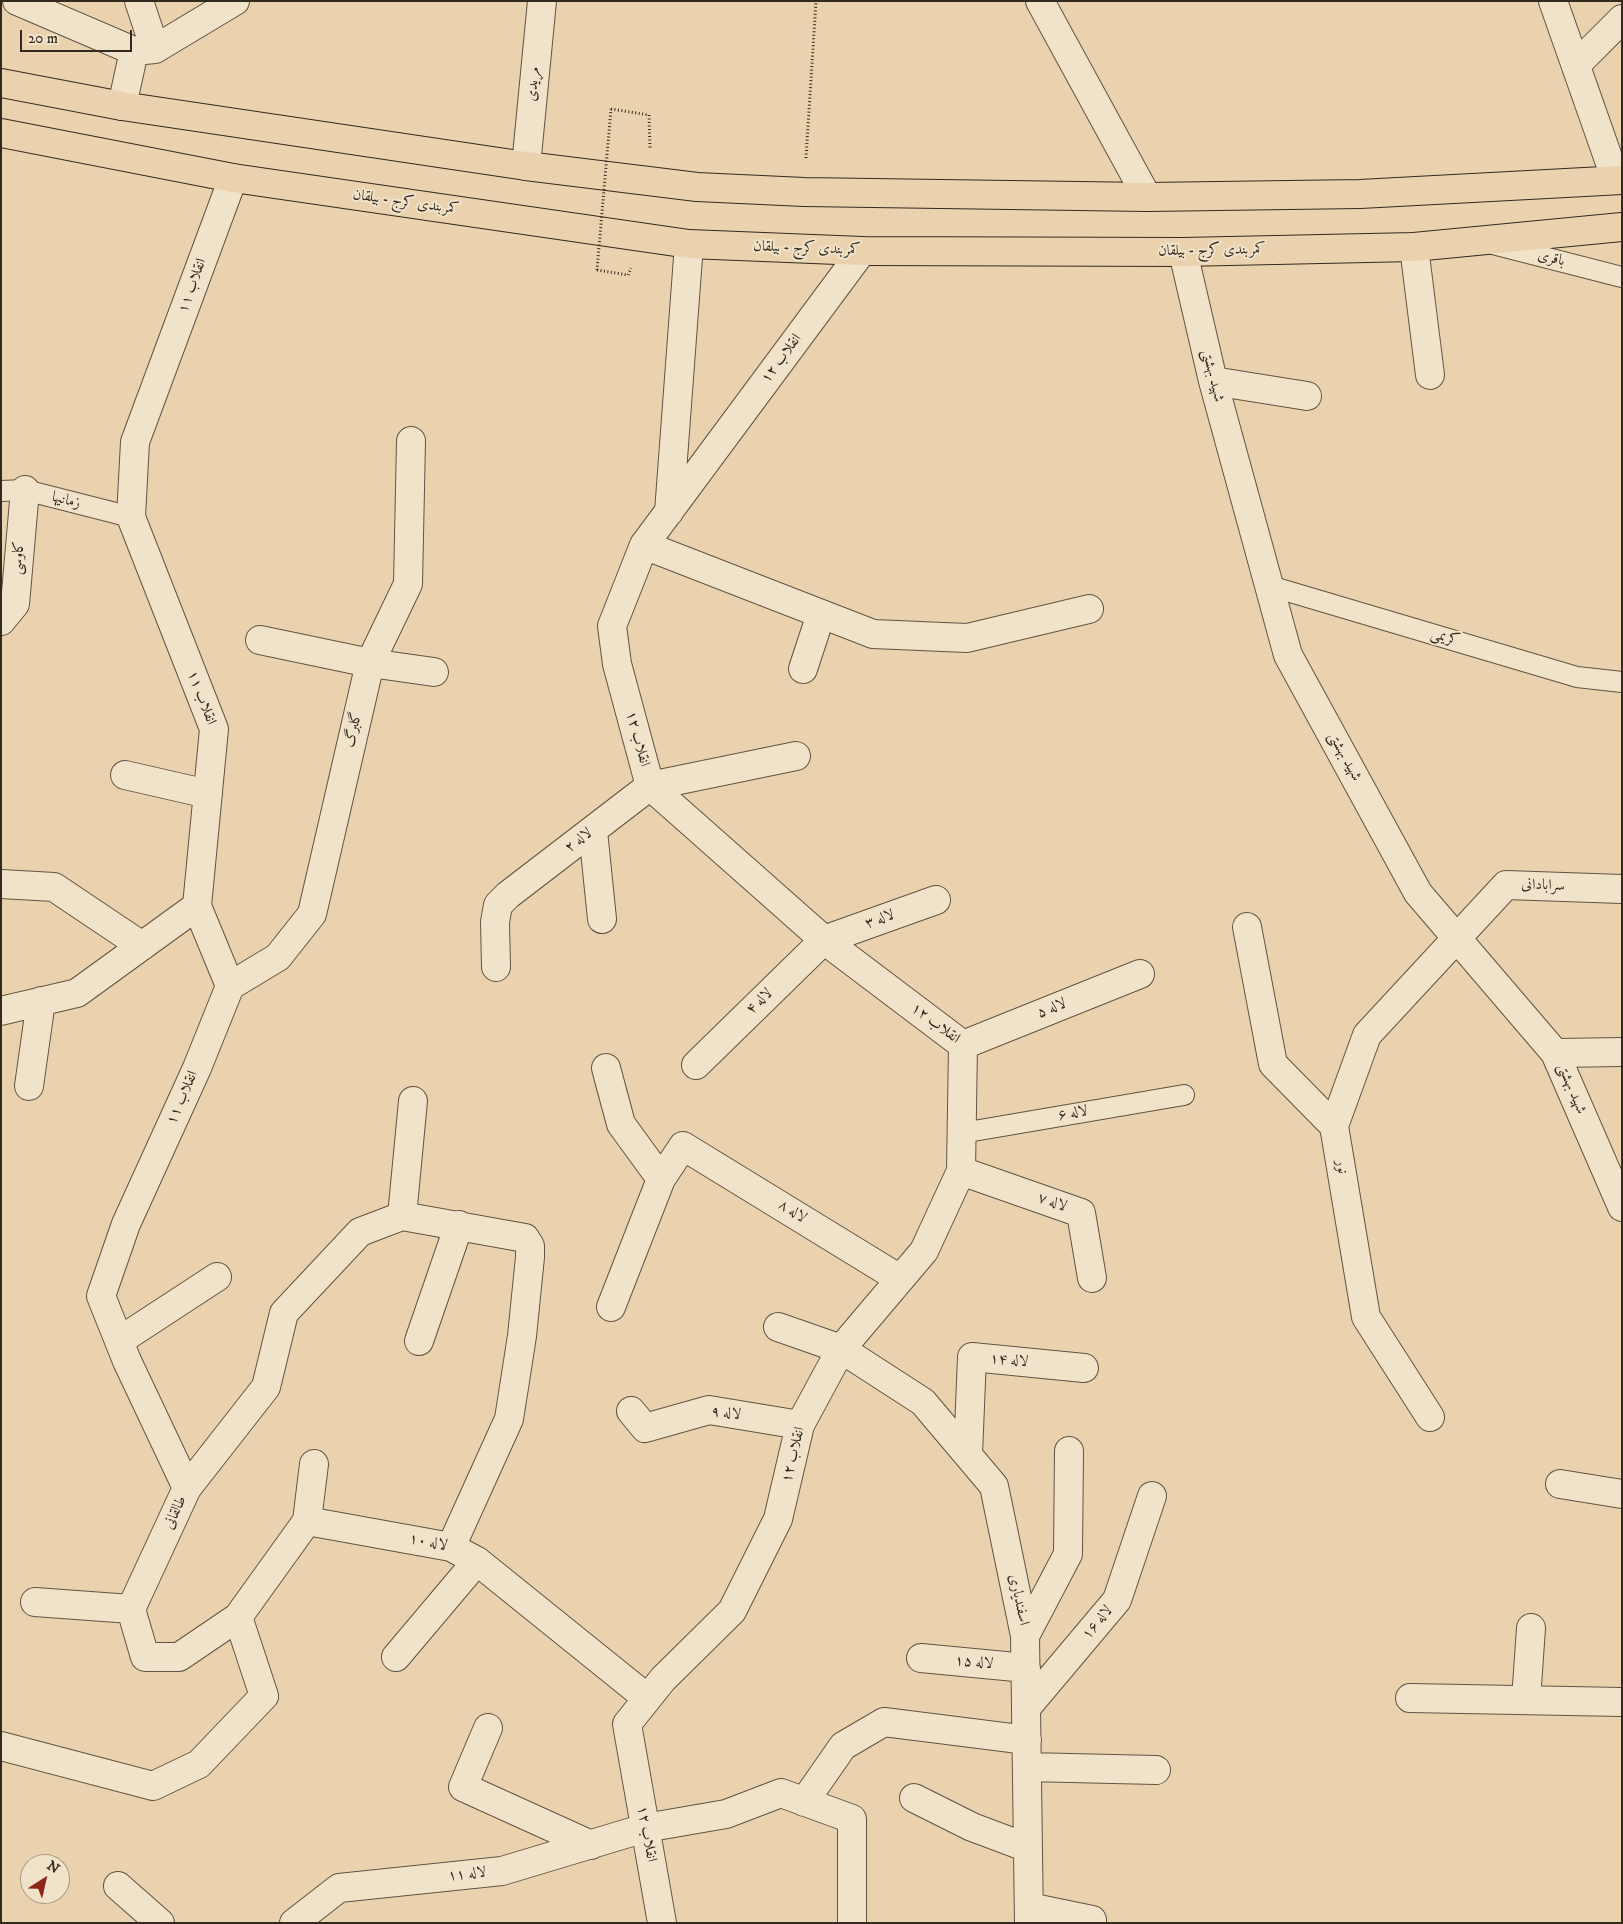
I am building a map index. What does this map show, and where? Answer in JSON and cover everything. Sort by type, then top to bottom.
[{"type":"highway","points":[[1,83],[122,106],[526,166],[697,187],[804,192],[1147,197],[1377,193],[1619,180]]},
{"type":"highway","name":"کمربندی کرج - بیلقان","points":[[1,133],[233,178],[689,244],[862,251],[1183,252],[1414,247],[1622,227]]},
{"type":"street","points":[[17,1],[45,8],[144,50]]},
{"type":"street","points":[[122,106],[144,50],[139,1]]},
{"type":"street","points":[[144,50],[235,1]]},
{"type":"street","name":"مریدی","points":[[526,166],[542,1]]},
{"type":"street","points":[[1040,1],[1147,197]]},
{"type":"street","points":[[1554,1],[1619,180]]},
{"type":"street","points":[[1576,65],[1622,19]]},
{"type":"street","name":"انقلاب ۱۱","points":[[109,1274],[126,1224],[197,1068],[230,986],[197,906],[214,729],[131,517],[136,442],[233,178]]},
{"type":"street","points":[[668,512],[689,244]]},
{"type":"street","points":[[1414,247],[1430,375]]},
{"type":"street","name":"انقلاب ۱۲","points":[[662,1923],[627,1724],[663,1679],[732,1611],[778,1519],[800,1425],[841,1349],[924,1251],[961,1171],[963,1045],[824,940],[650,786],[617,664],[612,626],[644,545],[862,251]]},
{"type":"street","name":"شهید بهشتی","points":[[1183,252],[1213,381],[1288,655],[1418,893],[1555,1052],[1622,1207]]},
{"type":"street","points":[[1213,381],[1307,396]]},
{"type":"street","name":"گلبرگ","points":[[230,986],[278,957],[312,914],[370,663],[408,584],[411,442]]},
{"type":"street","name":"کاوسی","points":[[1,621],[15,604],[13,490]]},
{"type":"street","points":[[644,545],[873,634],[967,638],[1089,610]]},
{"type":"street","points":[[804,669],[821,614]]},
{"type":"street","points":[[260,640],[370,663],[434,672]]},
{"type":"street","points":[[650,786],[796,756]]},
{"type":"street","points":[[125,775],[208,794]]},
{"type":"street","name":"لاله ۲","points":[[496,967],[495,922],[498,906],[508,895],[650,786]]},
{"type":"street","points":[[593,831],[602,919]]},
{"type":"street","points":[[1,884],[54,887],[142,946]]},
{"type":"street","name":"سرابادانی","points":[[1457,938],[1506,885],[1622,889]]},
{"type":"street","name":"لاله ۳","points":[[824,940],[936,900]]},
{"type":"street","points":[[1,1011],[77,993],[197,906]]},
{"type":"street","points":[[1247,927],[1273,1064],[1334,1126]]},
{"type":"street","name":"نور","points":[[1430,1417],[1366,1317],[1334,1126],[1367,1035],[1457,938]]},
{"type":"street","name":"لاله ۴","points":[[696,1065],[824,940]]},
{"type":"street","name":"لاله ۵","points":[[963,1045],[1140,974]]},
{"type":"street","points":[[29,1086],[41,1001]]},
{"type":"street","points":[[1555,1052],[1622,1052]]},
{"type":"street","points":[[606,1068],[621,1124],[661,1179],[611,1307]]},
{"type":"street","points":[[402,1216],[413,1102]]},
{"type":"street","name":"لاله ۸","points":[[661,1179],[683,1146],[900,1279]]},
{"type":"street","name":"لاله ۷","points":[[961,1171],[1080,1212],[1092,1278]]},
{"type":"street","points":[[187,1488],[266,1387],[284,1312],[360,1232],[402,1216],[526,1238],[530,1246],[530,1257],[522,1336],[508,1419],[451,1547]]},
{"type":"street","points":[[419,1342],[459,1225]]},
{"type":"street","name":"طالقانی","points":[[109,1274],[102,1296],[127,1362],[187,1488],[131,1609]]},
{"type":"street","points":[[119,1341],[217,1277]]},
{"type":"street","name":"اسفندیاری","points":[[778,1327],[841,1349],[923,1402],[994,1486],[1025,1636],[1029,1915]]},
{"type":"street","name":"لاله ۱۴","points":[[968,1455],[972,1358],[1084,1368]]},
{"type":"street","name":"لاله ۹","points":[[632,1411],[645,1428],[709,1410],[800,1425]]},
{"type":"street","points":[[1025,1636],[1068,1554],[1069,1451]]},
{"type":"street","points":[[36,1602],[131,1609],[145,1657],[179,1657],[238,1617],[308,1521],[314,1464]]},
{"type":"street","points":[[1560,1484],[1622,1494]]},
{"type":"street","name":"لاله ۱۶","points":[[1027,1707],[1117,1600],[1152,1496]]},
{"type":"street","name":"لاله ۱۰","points":[[308,1521],[451,1547],[477,1561],[647,1698]]},
{"type":"street","points":[[396,1657],[477,1561]]},
{"type":"street","points":[[1,1746],[153,1786],[199,1764],[264,1696],[238,1617]]},
{"type":"street","points":[[1526,1700],[1531,1628]]},
{"type":"street","name":"لاله ۱۵","points":[[921,1658],[1026,1668]]},
{"type":"street","points":[[1410,1698],[1622,1702]]},
{"type":"street","points":[[804,1802],[843,1746],[884,1722],[1027,1740]]},
{"type":"street","points":[[488,1728],[463,1787],[591,1845]]},
{"type":"street","points":[[1027,1767],[1156,1770]]},
{"type":"street","name":"لاله ۱۱","points":[[294,1923],[339,1888],[502,1871],[645,1828],[726,1814],[781,1794],[852,1819],[852,1923]]},
{"type":"street","points":[[914,1798],[972,1828],[1028,1848]]},
{"type":"street","points":[[118,1886],[160,1923]]},
{"type":"street","points":[[1029,1915],[1092,1920]]},
{"type":"lane","name":"باقری","points":[[1480,241],[1622,277]]},
{"type":"lane","name":"زمانیها","points":[[13,490],[131,517]]},
{"type":"lane","name":"کریمی","points":[[1270,586],[1577,677],[1622,682]]},
{"type":"lane","name":"لاله ۶","points":[[962,1133],[1184,1095]]},
{"type":"path","points":[[804,192],[816,1]]},
{"type":"path","points":[[628,275],[597,270],[612,109],[649,115]]}]
